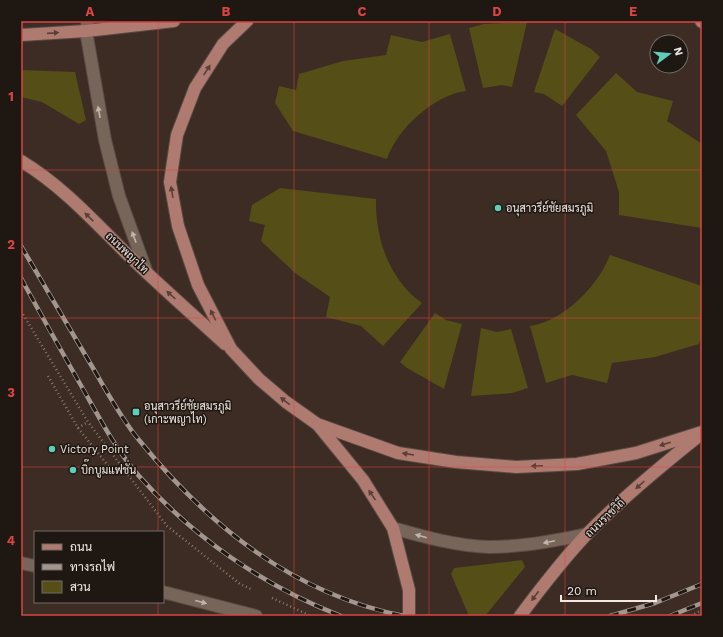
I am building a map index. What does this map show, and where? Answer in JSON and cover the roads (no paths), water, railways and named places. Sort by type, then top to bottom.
[{"type":"main road","points":[[21,35],[87,26],[174,21]]},
{"type":"main road","points":[[247,21],[223,44],[195,88],[177,135],[170,182],[178,226],[198,285],[231,349],[259,379],[286,402],[317,424],[363,480],[393,528],[409,590],[408,616]]},
{"type":"main road","name":"ถนนพญาไท","points":[[21,161],[39,172],[77,204],[147,273],[231,349]]},
{"type":"main road","points":[[317,424],[398,453],[456,462],[516,467],[577,464],[615,457],[636,453],[702,432]]},
{"type":"main road","name":"ถนนราชวิถี","points":[[520,616],[546,581],[587,534],[641,483],[702,432]]},
{"type":"street","points":[[87,26],[105,140],[119,196],[147,273]]},
{"type":"street","points":[[393,528],[439,541],[489,547],[542,543],[587,534]]},
{"type":"street","points":[[21,563],[34,566]]},
{"type":"street","points":[[164,592],[256,616]]},
{"type":"railway","points":[[21,246],[125,422],[166,471],[194,501],[224,528],[256,552],[290,573],[326,591],[364,606],[404,616]]},
{"type":"railway","points":[[21,278],[116,445],[139,476],[160,499],[207,540],[258,575],[312,604],[341,616]]},
{"type":"railway","points":[[610,616],[655,603],[702,584]]},
{"type":"railway","points":[[670,616],[702,603]]},
{"type":"place","name":"อนุสาวรีย์ชัยสมรภูมิ","points":[[498,208]]},
{"type":"place","name":"อนุสาวรีย์ชัยสมรภูมิ (เกาะพญาไท)","points":[[136,412]]},
{"type":"place","name":"Victory Point","points":[[52,449]]},
{"type":"place","name":"บิ๊กบูมแฟชั่น","points":[[73,470]]}]
